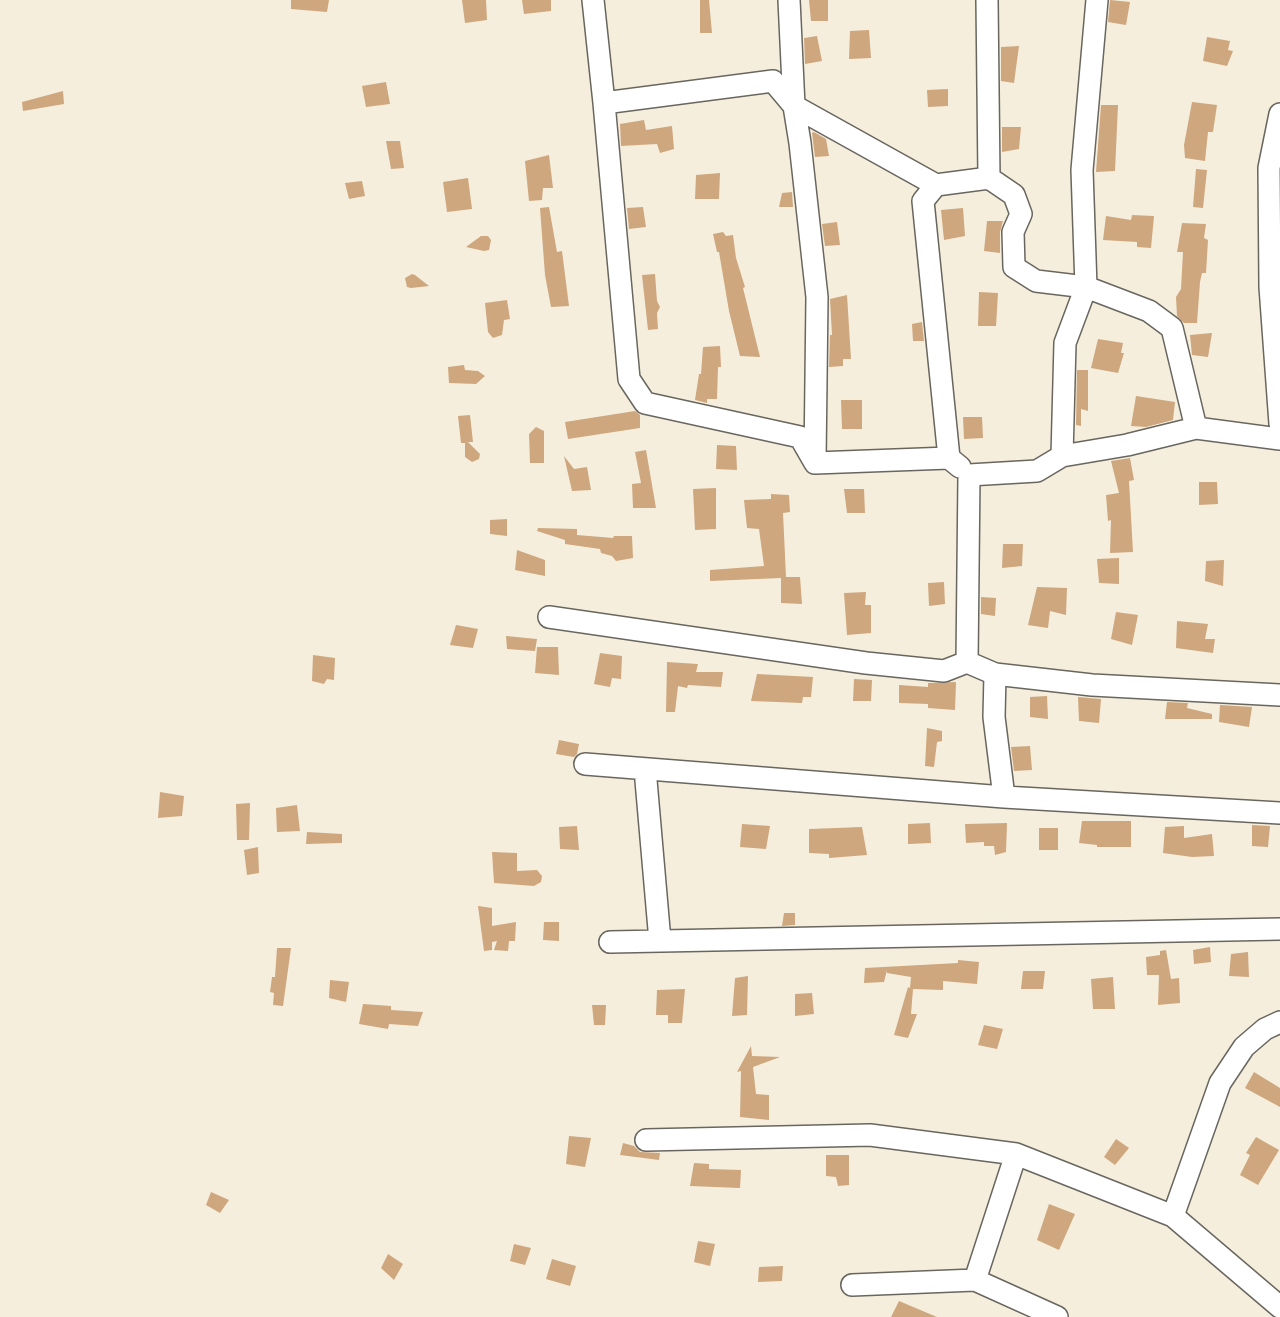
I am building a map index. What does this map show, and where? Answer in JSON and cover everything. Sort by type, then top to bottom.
[{"type":"street","points":[[593,0],[629,379],[645,403],[800,437],[815,463]]},
{"type":"street","points":[[789,0],[793,106],[800,144],[817,297],[815,463]]},
{"type":"street","points":[[987,0],[989,178]]},
{"type":"street","points":[[1062,456],[1065,342],[1086,287],[1082,170],[1097,0]]},
{"type":"street","points":[[604,103],[773,81],[793,106],[936,185],[989,178],[1014,195],[1021,214],[1013,232],[1014,267],[1036,281],[1086,287],[1149,311],[1172,328],[1196,428]]},
{"type":"street","points":[[1280,114],[1269,168],[1270,287],[1280,424]]},
{"type":"street","points":[[936,185],[923,201],[949,458]]},
{"type":"street","points":[[815,463],[949,458],[969,475],[1037,471],[1062,456],[1126,445],[1196,428],[1280,439]]},
{"type":"street","points":[[967,662],[969,475]]},
{"type":"street","points":[[549,617],[866,663],[944,671],[967,662],[995,674],[1092,685],[1280,695]]},
{"type":"street","points":[[995,674],[994,717],[1004,797]]},
{"type":"street","points":[[585,764],[1004,797],[1280,813]]},
{"type":"street","points":[[645,769],[660,941]]},
{"type":"street","points":[[610,942],[1280,929]]},
{"type":"street","points":[[1173,1216],[1220,1083],[1244,1047],[1265,1029],[1280,1022]]},
{"type":"street","points":[[646,1140],[870,1135],[1016,1154],[1173,1216],[1280,1307]]},
{"type":"street","points":[[975,1280],[1016,1154]]},
{"type":"street","points":[[852,1284],[975,1280],[1057,1317]]},
{"type":"building","points":[[291,0],[329,0],[327,12],[291,9]]},
{"type":"building","points":[[462,0],[486,0],[487,20],[465,23]]},
{"type":"building","points":[[522,0],[551,0],[551,11],[524,14]]},
{"type":"building","points":[[700,0],[709,0],[712,33],[700,33]]},
{"type":"building","points":[[809,0],[828,0],[828,21],[811,21]]},
{"type":"building","points":[[1110,0],[1130,2],[1126,25],[1108,22]]},
{"type":"building","points":[[869,30],[871,58],[849,59],[850,31]]},
{"type":"building","points":[[817,36],[822,61],[805,64],[804,38]]},
{"type":"building","points":[[1207,37],[1230,41],[1228,50],[1233,51],[1227,66],[1203,61]]},
{"type":"building","points":[[1019,46],[1014,83],[1001,81],[1001,47]]},
{"type":"building","points":[[386,82],[390,104],[366,107],[362,86]]},
{"type":"building","points":[[948,89],[948,106],[928,107],[927,90]]},
{"type":"building","points":[[63,91],[64,104],[23,111],[22,102]]},
{"type":"building","points":[[1192,102],[1217,105],[1213,132],[1208,132],[1205,161],[1185,158],[1184,145]]},
{"type":"building","points":[[1101,105],[1118,105],[1115,171],[1096,172]]},
{"type":"building","points":[[644,120],[646,130],[672,126],[674,149],[660,153],[657,144],[621,146],[620,124]]},
{"type":"building","points":[[1002,127],[1021,127],[1019,149],[1002,152]]},
{"type":"building","points":[[814,132],[826,139],[829,156],[815,157]]},
{"type":"building","points":[[386,141],[400,141],[404,168],[391,169]]},
{"type":"building","points":[[549,155],[553,188],[543,188],[542,200],[529,201],[525,161]]},
{"type":"building","points":[[1196,169],[1207,170],[1203,208],[1193,207]]},
{"type":"building","points":[[720,173],[719,199],[695,199],[696,175]]},
{"type":"building","points":[[468,178],[472,209],[447,212],[443,182]]},
{"type":"building","points":[[362,181],[365,196],[349,199],[345,183]]},
{"type":"building","points":[[792,192],[793,207],[779,207],[782,193]]},
{"type":"building","points":[[549,207],[557,252],[562,251],[569,306],[551,307],[545,275],[540,208]]},
{"type":"building","points":[[643,207],[646,227],[629,229],[627,208]]},
{"type":"building","points":[[963,208],[965,236],[944,240],[941,210]]},
{"type":"building","points":[[1132,215],[1154,216],[1151,248],[1137,247],[1137,242],[1103,240],[1106,216],[1131,220]]},
{"type":"building","points":[[987,221],[1003,221],[1000,253],[984,251]]},
{"type":"building","points":[[837,222],[840,245],[825,246],[822,224]]},
{"type":"building","points":[[1182,223],[1206,224],[1206,273],[1202,273],[1200,282],[1197,323],[1184,323],[1177,316],[1176,297],[1181,289],[1183,252],[1177,252]]},
{"type":"building","points":[[723,232],[726,236],[733,235],[760,357],[740,356],[713,234]]},
{"type":"building","points":[[481,236],[488,236],[491,240],[489,250],[466,247]]},
{"type":"building","points":[[412,274],[429,286],[407,287],[405,278]]},
{"type":"building","points":[[655,274],[660,307],[657,313],[658,329],[648,330],[642,275]]},
{"type":"building","points":[[979,292],[998,293],[996,326],[978,326]]},
{"type":"building","points":[[847,295],[851,359],[843,359],[843,366],[829,367],[832,335],[830,299]]},
{"type":"building","points":[[507,300],[510,319],[504,320],[502,335],[493,338],[488,332],[485,303]]},
{"type":"building","points":[[922,322],[924,341],[913,341],[912,324]]},
{"type":"building","points":[[1212,333],[1208,357],[1192,355],[1190,335]]},
{"type":"building","points":[[1098,339],[1123,343],[1121,353],[1124,353],[1118,373],[1091,368]]},
{"type":"building","points":[[720,346],[721,367],[718,367],[717,399],[707,399],[707,403],[695,400],[703,347]]},
{"type":"building","points":[[464,365],[465,370],[478,371],[485,376],[476,384],[449,383],[448,367]]},
{"type":"building","points":[[1077,370],[1088,370],[1088,411],[1081,409],[1081,426],[1076,425]]},
{"type":"building","points":[[1136,396],[1175,402],[1173,420],[1146,427],[1131,426]]},
{"type":"building","points":[[841,400],[862,400],[862,429],[842,429]]},
{"type":"building","points":[[635,411],[640,415],[640,428],[568,439],[565,422]]},
{"type":"building","points":[[470,415],[473,442],[468,442],[480,454],[479,459],[472,462],[465,457],[465,443],[461,443],[458,416]]},
{"type":"building","points":[[963,417],[982,417],[983,438],[964,439]]},
{"type":"building","points":[[536,427],[544,431],[544,463],[530,463],[529,434]]},
{"type":"building","points":[[717,445],[736,446],[737,470],[716,469]]},
{"type":"building","points":[[646,450],[656,508],[633,508],[632,484],[641,483],[635,452]]},
{"type":"building","points":[[564,456],[574,469],[587,467],[591,490],[572,491]]},
{"type":"building","points":[[1130,458],[1134,480],[1129,481],[1133,552],[1110,553],[1111,520],[1108,521],[1106,495],[1119,493],[1111,461]]},
{"type":"building","points":[[1199,482],[1217,482],[1218,504],[1199,505]]},
{"type":"building","points":[[716,488],[716,529],[695,530],[693,489]]},
{"type":"building","points":[[844,489],[864,489],[865,513],[847,513]]},
{"type":"building","points":[[771,494],[789,495],[790,512],[783,513],[786,577],[800,577],[802,604],[781,603],[781,578],[710,581],[710,570],[764,566],[759,529],[747,528],[744,500],[771,499]]},
{"type":"building","points":[[507,519],[507,536],[490,534],[490,520]]},
{"type":"building","points":[[538,528],[577,529],[577,535],[613,538],[632,536],[633,558],[616,561],[612,556],[601,553],[600,549],[565,544],[565,540],[537,531]]},
{"type":"building","points":[[1003,544],[1023,544],[1022,566],[1002,568]]},
{"type":"building","points":[[517,550],[545,560],[545,576],[515,570]]},
{"type":"building","points":[[1119,558],[1119,584],[1099,583],[1097,559]]},
{"type":"building","points":[[1224,560],[1223,586],[1205,581],[1206,561]]},
{"type":"building","points":[[944,582],[945,604],[929,606],[928,583]]},
{"type":"building","points":[[1037,587],[1067,588],[1066,615],[1050,611],[1048,628],[1028,625]]},
{"type":"building","points":[[866,592],[865,605],[871,605],[871,633],[847,635],[844,593]]},
{"type":"building","points":[[981,597],[996,598],[995,616],[981,614]]},
{"type":"building","points":[[1116,612],[1138,615],[1132,645],[1111,639]]},
{"type":"building","points":[[1177,621],[1208,624],[1205,639],[1215,639],[1213,653],[1176,648]]},
{"type":"building","points":[[456,625],[478,629],[473,648],[450,645]]},
{"type":"building","points":[[506,636],[537,639],[535,651],[507,649]]},
{"type":"building","points":[[537,647],[558,647],[559,675],[535,673]]},
{"type":"building","points":[[600,653],[622,656],[621,679],[612,678],[610,687],[594,684]]},
{"type":"building","points":[[313,655],[335,658],[334,680],[327,679],[324,684],[312,681]]},
{"type":"building","points":[[667,662],[698,664],[696,672],[723,672],[721,687],[678,686],[675,712],[666,712]]},
{"type":"building","points":[[757,674],[813,677],[811,697],[803,697],[802,703],[751,701]]},
{"type":"building","points":[[854,679],[872,680],[871,701],[853,701]]},
{"type":"building","points":[[956,682],[955,710],[928,708],[928,704],[899,703],[899,685],[928,687],[928,683]]},
{"type":"building","points":[[1047,696],[1048,719],[1030,717],[1030,697]]},
{"type":"building","points":[[1078,697],[1101,699],[1099,723],[1079,721]]},
{"type":"building","points":[[1167,702],[1188,703],[1187,708],[1212,714],[1212,719],[1165,719]]},
{"type":"building","points":[[1220,705],[1252,707],[1249,727],[1219,722]]},
{"type":"building","points":[[927,728],[942,731],[942,741],[937,742],[934,767],[925,766]]},
{"type":"building","points":[[559,740],[579,744],[577,754],[574,757],[556,754]]},
{"type":"building","points":[[1030,746],[1032,770],[1014,771],[1011,747]]},
{"type":"building","points":[[160,792],[184,796],[182,816],[158,818]]},
{"type":"building","points":[[250,803],[249,840],[237,840],[236,804]]},
{"type":"building","points":[[297,805],[300,831],[277,832],[276,808]]},
{"type":"building","points":[[1082,821],[1131,821],[1131,847],[1097,847],[1079,843]]},
{"type":"building","points":[[930,823],[931,843],[908,844],[908,824]]},
{"type":"building","points":[[1007,823],[1006,852],[995,855],[994,846],[984,846],[984,842],[966,843],[965,824]]},
{"type":"building","points":[[742,824],[770,826],[766,849],[740,847]]},
{"type":"building","points":[[1252,825],[1270,826],[1268,847],[1252,846]]},
{"type":"building","points":[[577,826],[579,850],[560,849],[559,827]]},
{"type":"building","points":[[1184,826],[1184,838],[1212,834],[1214,856],[1192,857],[1163,853],[1165,827]]},
{"type":"building","points":[[862,827],[867,855],[829,858],[829,854],[809,853],[809,829]]},
{"type":"building","points":[[1039,828],[1058,828],[1058,850],[1039,850]]},
{"type":"building","points":[[307,832],[342,834],[342,843],[306,844]]},
{"type":"building","points":[[258,847],[259,873],[247,875],[244,850]]},
{"type":"building","points":[[492,852],[517,853],[517,871],[537,870],[542,876],[541,882],[534,886],[494,883]]},
{"type":"building","points":[[478,906],[492,908],[492,926],[516,922],[515,941],[509,941],[508,951],[494,950],[497,941],[492,942],[492,950],[484,951]]},
{"type":"building","points":[[784,913],[795,913],[795,925],[782,926]]},
{"type":"building","points":[[544,922],[559,922],[559,941],[543,940]]},
{"type":"building","points":[[1210,947],[1211,962],[1194,964],[1193,950]]},
{"type":"building","points":[[277,948],[291,948],[283,1006],[273,1005],[274,993],[270,992],[272,977],[275,977]]},
{"type":"building","points":[[1166,950],[1171,979],[1179,978],[1180,1003],[1158,1005],[1159,975],[1147,975],[1146,957],[1160,955],[1160,951]]},
{"type":"building","points":[[1248,952],[1249,977],[1229,976],[1231,954]]},
{"type":"building","points":[[958,960],[979,962],[977,984],[943,981],[943,990],[913,989],[911,1014],[917,1014],[908,1038],[894,1035],[908,987],[910,988],[911,977],[887,973],[887,970],[884,982],[864,983],[865,968],[958,963]]},
{"type":"building","points":[[1023,971],[1045,971],[1043,989],[1021,989]]},
{"type":"building","points":[[748,976],[747,1015],[732,1016],[735,978]]},
{"type":"building","points":[[1113,977],[1115,1009],[1093,1009],[1091,979]]},
{"type":"building","points":[[330,980],[349,982],[346,1002],[329,998]]},
{"type":"building","points":[[685,989],[682,1023],[668,1023],[668,1015],[656,1015],[657,990]]},
{"type":"building","points":[[812,993],[814,1014],[795,1016],[795,994]]},
{"type":"building","points":[[363,1004],[391,1006],[391,1010],[423,1012],[418,1026],[389,1024],[388,1029],[359,1024]]},
{"type":"building","points":[[592,1005],[606,1005],[605,1025],[594,1025]]},
{"type":"building","points":[[984,1025],[1003,1029],[997,1049],[978,1045]]},
{"type":"building","points":[[751,1046],[752,1056],[780,1057],[753,1067],[756,1094],[769,1095],[769,1120],[740,1117],[741,1071],[737,1072]]},
{"type":"building","points":[[1254,1072],[1280,1088],[1280,1107],[1245,1088]]},
{"type":"building","points":[[569,1136],[591,1138],[585,1167],[566,1164]]},
{"type":"building","points":[[1256,1137],[1279,1150],[1258,1185],[1240,1175],[1250,1155],[1246,1153]]},
{"type":"building","points":[[1116,1139],[1129,1148],[1115,1165],[1104,1157]]},
{"type":"building","points":[[623,1143],[634,1146],[640,1152],[660,1153],[659,1160],[620,1155]]},
{"type":"building","points":[[826,1155],[849,1155],[849,1185],[838,1186],[836,1177],[826,1176]]},
{"type":"building","points":[[694,1163],[709,1164],[709,1169],[741,1170],[740,1188],[690,1186]]},
{"type":"building","points":[[211,1192],[229,1200],[220,1213],[206,1205]]},
{"type":"building","points":[[1049,1204],[1075,1214],[1059,1250],[1037,1240]]},
{"type":"building","points":[[698,1241],[715,1244],[710,1266],[694,1262]]},
{"type":"building","points":[[514,1244],[531,1248],[525,1265],[510,1261]]},
{"type":"building","points":[[388,1254],[403,1264],[394,1280],[381,1268]]},
{"type":"building","points":[[552,1259],[576,1266],[570,1286],[546,1279]]},
{"type":"building","points":[[783,1266],[782,1281],[758,1282],[759,1267]]},
{"type":"building","points":[[899,1301],[937,1317],[891,1317]]}]
